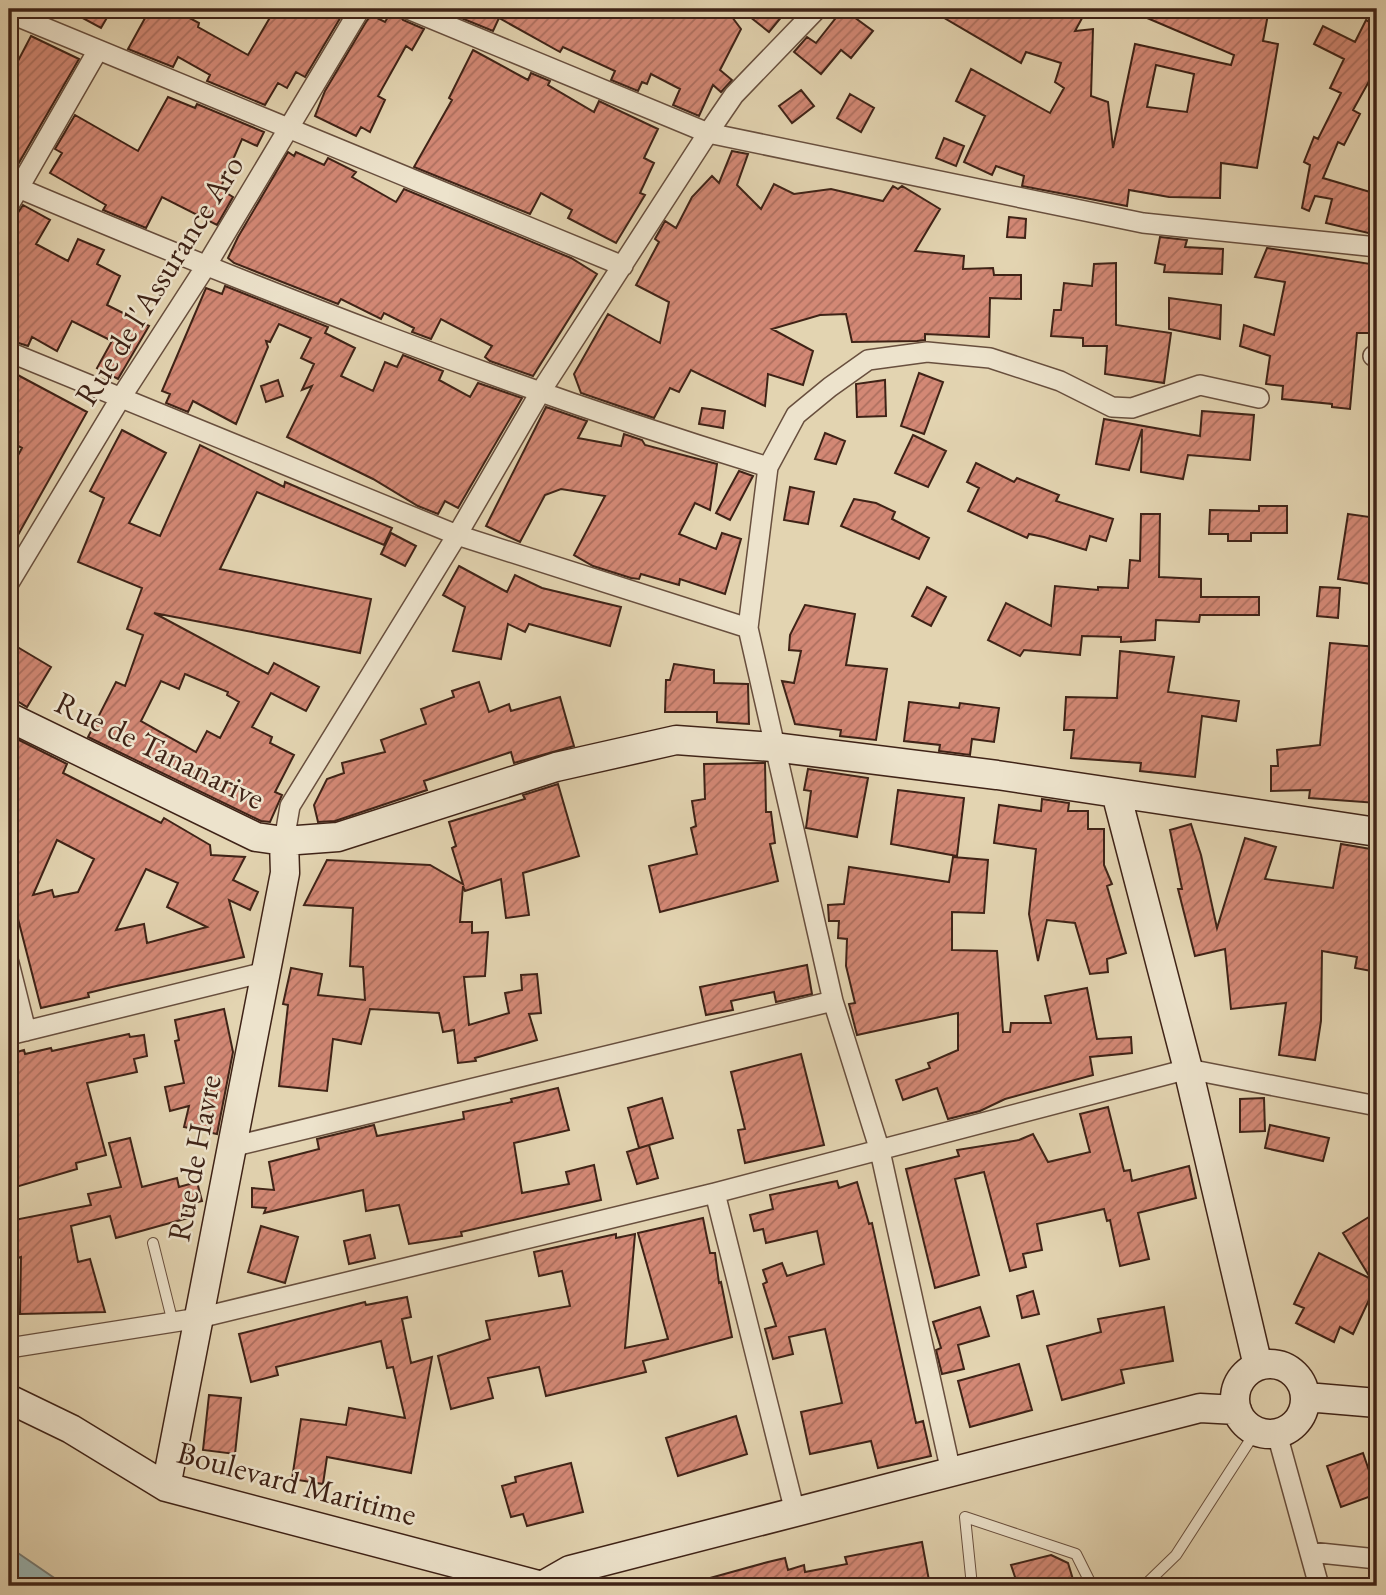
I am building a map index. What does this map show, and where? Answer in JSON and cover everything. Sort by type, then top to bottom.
[{"type":"street","name":"Rue de l'Assurance Aro","points":[[9,583],[120,399],[206,267],[360,9]]},
{"type":"street","points":[[408,9],[708,133],[1143,223],[1377,247]]},
{"type":"street","points":[[284,841],[290,806],[457,535],[541,391],[734,95],[817,9]]},
{"type":"street","points":[[9,13],[623,266]]},
{"type":"street","points":[[98,50],[12,192],[646,430],[768,467]]},
{"type":"street","points":[[9,352],[457,535],[748,628]]},
{"type":"street","points":[[951,1472],[880,1151],[833,1001],[748,628],[768,467],[796,415],[868,360],[927,352],[990,358],[1060,381],[1112,407],[1132,408],[1200,385],[1259,398]]},
{"type":"street","name":"Rue de Tananarive","points":[[9,717],[256,837],[284,841],[338,837],[556,767],[676,740],[773,747],[1116,793],[1377,832]]},
{"type":"street","points":[[1116,793],[1188,1069],[1258,1366]]},
{"type":"street","name":"Rue de Havre","points":[[166,1487],[186,1320],[231,1147],[285,873],[284,841]]},
{"type":"street","points":[[9,963],[17,1033],[265,972]]},
{"type":"street","points":[[231,1147],[833,1001]]},
{"type":"street","points":[[9,1348],[186,1320],[716,1193],[1188,1069],[1377,1106]]},
{"type":"street","points":[[716,1193],[795,1512]]},
{"type":"street","points":[[1271,1363],[1295,1373],[1303,1384],[1306,1397],[1301,1417],[1286,1430],[1266,1432],[1244,1423],[1237,1410],[1236,1392],[1239,1384],[1258,1366],[1271,1363]]},
{"type":"street","points":[[1306,1397],[1377,1403]]},
{"type":"street","name":"Boulevard Maritime","points":[[9,1399],[71,1430],[166,1487],[543,1586]]},
{"type":"street","points":[[543,1586],[570,1570],[1200,1408],[1237,1410]]},
{"type":"street","points":[[1266,1432],[1310,1552],[1319,1586]]},
{"type":"street","points":[[1310,1552],[1377,1559]]},
{"type":"lane","points":[[153,1243],[186,1320]]},
{"type":"lane","points":[[1144,1586],[1176,1555],[1266,1432]]},
{"type":"lane","points":[[972,1586],[964,1517],[1076,1554],[1092,1586]]},
{"type":"water","points":[[9,1548],[15,1551],[66,1586],[9,1586]]},
{"type":"building","points":[[66,9],[112,9],[101,28]]},
{"type":"building","points":[[150,9],[173,9],[199,23],[198,27],[248,55],[275,9],[345,10],[305,77],[296,72],[287,88],[278,83],[265,105],[207,81],[210,75],[178,57],[173,67],[128,49]]},
{"type":"building","points":[[393,9],[396,9],[403,20],[424,29],[412,50],[406,46],[378,96],[385,100],[370,132],[361,127],[356,136],[315,116],[325,91],[371,15],[385,22]]},
{"type":"building","points":[[439,9],[726,9],[741,29],[720,70],[732,80],[721,92],[713,85],[699,116],[673,105],[680,89],[651,74],[647,84],[642,82],[638,91],[611,80],[615,71],[563,47],[560,52],[499,18],[493,31]]},
{"type":"building","points":[[740,9],[788,9],[769,32]]},
{"type":"building","points":[[843,9],[873,31],[851,58],[841,50],[821,74],[794,52],[807,37],[816,43]]},
{"type":"building","points":[[929,9],[1087,9],[1075,31],[1093,29],[1091,96],[1108,102],[1113,148],[1135,44],[1231,65],[1234,55],[1126,9],[1269,9],[1263,41],[1278,44],[1257,168],[1221,163],[1220,198],[1169,197],[1129,190],[1127,206],[1022,186],[1024,176],[996,166],[992,175],[964,162],[985,116],[956,101],[971,69],[1050,113],[1064,88],[1055,82],[1061,63],[1026,52],[1021,63]],"holes":[[[1156,65],[1194,74],[1187,112],[1147,107]]]},
{"type":"building","points":[[1366,20],[1377,26],[1377,67],[1353,110],[1360,114],[1344,145],[1338,142],[1323,178],[1377,194],[1377,235],[1326,223],[1332,199],[1315,196],[1309,211],[1302,208],[1310,165],[1304,162],[1314,137],[1318,139],[1341,93],[1330,88],[1344,59],[1314,44],[1323,26],[1355,42]]},
{"type":"building","points":[[31,36],[79,59],[13,173],[9,172],[9,78]]},
{"type":"building","points":[[473,50],[528,80],[531,73],[550,81],[548,85],[594,112],[599,101],[658,129],[644,158],[654,163],[640,193],[645,195],[616,243],[568,218],[572,210],[541,193],[530,214],[414,167],[452,100],[449,98]]},
{"type":"building","points":[[801,90],[814,106],[792,123],[779,106]]},
{"type":"building","points":[[850,94],[874,108],[861,132],[837,118]]},
{"type":"building","points":[[168,97],[195,108],[197,104],[264,132],[257,146],[242,139],[220,189],[233,197],[217,225],[162,197],[146,228],[103,210],[106,205],[50,173],[62,153],[55,149],[75,115],[138,151]]},
{"type":"building","points":[[944,138],[964,146],[956,166],[936,158]]},
{"type":"building","points":[[732,151],[748,154],[737,185],[761,209],[774,184],[794,194],[831,189],[883,201],[893,186],[898,189],[902,186],[940,209],[915,251],[964,256],[963,269],[993,268],[994,275],[1021,275],[1021,299],[990,298],[989,337],[925,334],[925,340],[917,341],[852,342],[846,314],[820,315],[772,329],[813,351],[803,385],[768,374],[765,406],[691,370],[679,392],[670,388],[654,418],[581,393],[574,374],[608,314],[660,343],[669,302],[636,285],[659,242],[655,239],[665,221],[676,228],[692,197],[712,176],[719,183]]},
{"type":"building","points":[[288,152],[294,156],[296,152],[324,165],[328,158],[356,172],[352,177],[396,202],[404,189],[571,258],[597,274],[533,376],[490,361],[485,357],[492,346],[441,319],[431,339],[412,332],[414,328],[384,313],[381,319],[341,299],[338,304],[234,263],[228,258],[238,237]]},
{"type":"building","points":[[23,205],[50,220],[36,244],[68,261],[78,239],[104,250],[97,264],[120,276],[107,305],[149,326],[118,379],[97,368],[112,341],[72,321],[57,351],[32,337],[28,346],[9,340],[9,226]]},
{"type":"building","points":[[1009,217],[1026,219],[1025,238],[1007,237]]},
{"type":"building","points":[[1160,237],[1187,240],[1185,247],[1223,249],[1222,274],[1164,272],[1165,265],[1155,263]]},
{"type":"building","points":[[1267,248],[1377,265],[1377,333],[1357,333],[1350,409],[1332,407],[1332,404],[1282,399],[1283,386],[1266,384],[1270,356],[1240,346],[1244,325],[1274,335],[1285,282],[1255,277]]},
{"type":"building","points":[[1116,263],[1116,325],[1171,333],[1164,383],[1105,374],[1107,346],[1083,346],[1083,338],[1051,336],[1054,310],[1061,310],[1064,283],[1092,286],[1094,264]]},
{"type":"building","points":[[225,286],[328,327],[325,333],[355,348],[341,376],[373,391],[385,362],[397,367],[403,355],[443,371],[439,380],[470,397],[478,383],[522,398],[458,508],[445,501],[438,514],[418,506],[373,479],[287,437],[312,386],[302,390],[314,364],[301,358],[311,338],[279,324],[270,342],[266,341],[268,347],[236,424],[193,401],[188,412],[166,403],[170,394],[162,391],[206,288],[222,294]]},
{"type":"building","points":[[1169,298],[1221,305],[1220,339],[1169,329]]},
{"type":"building","points":[[9,365],[17,368],[14,373],[87,412],[9,551],[9,472],[22,448],[9,441]]},
{"type":"building","points":[[919,373],[943,382],[924,434],[901,426]]},
{"type":"building","points":[[278,380],[283,396],[266,402],[261,386]]},
{"type":"building","points":[[885,380],[886,416],[857,417],[856,384]]},
{"type":"building","points":[[546,407],[587,421],[578,438],[621,446],[624,434],[642,440],[645,445],[717,464],[710,510],[695,503],[679,534],[716,549],[722,533],[741,539],[725,594],[680,579],[679,585],[641,574],[639,579],[631,578],[593,566],[574,555],[605,496],[561,489],[545,495],[520,542],[486,526]]},
{"type":"building","points":[[702,408],[725,411],[723,428],[699,424]]},
{"type":"building","points":[[1202,411],[1254,415],[1250,460],[1188,455],[1183,479],[1141,472],[1142,429],[1129,470],[1096,464],[1104,419],[1200,436]]},
{"type":"building","points":[[122,430],[166,453],[129,523],[160,536],[200,445],[284,487],[285,482],[392,528],[384,545],[257,492],[220,569],[371,599],[360,653],[154,613],[268,674],[274,663],[319,687],[306,711],[271,693],[252,727],[272,737],[270,743],[294,755],[275,792],[282,795],[270,822],[261,821],[88,737],[116,682],[125,686],[143,635],[127,629],[142,588],[78,562],[104,498],[90,491]],"holes":[[[185,674],[228,692],[227,695],[239,702],[220,738],[207,731],[196,752],[141,721],[161,681],[179,689]]]},
{"type":"building","points":[[825,433],[845,441],[836,464],[815,459]]},
{"type":"building","points":[[913,435],[946,451],[928,487],[895,473]]},
{"type":"building","points":[[976,463],[1014,482],[1017,478],[1059,495],[1056,501],[1113,519],[1106,541],[1090,536],[1086,550],[1044,537],[1029,534],[1027,538],[968,511],[979,488],[967,482]]},
{"type":"building","points":[[739,471],[753,476],[730,520],[716,513]]},
{"type":"building","points":[[790,487],[814,492],[808,524],[784,520]]},
{"type":"building","points":[[854,499],[876,503],[895,512],[892,519],[929,538],[919,559],[841,526]]},
{"type":"building","points":[[1259,506],[1287,506],[1287,533],[1251,533],[1251,541],[1228,541],[1228,534],[1209,534],[1210,510],[1259,511]]},
{"type":"building","points":[[1141,514],[1160,514],[1159,577],[1201,579],[1201,597],[1259,597],[1259,615],[1200,615],[1199,622],[1156,620],[1155,640],[1121,642],[1121,637],[1082,636],[1080,655],[1024,650],[1020,656],[988,640],[1006,603],[1051,626],[1055,586],[1098,590],[1098,587],[1128,588],[1130,560],[1140,561]]},
{"type":"building","points":[[1348,514],[1377,518],[1377,585],[1338,579]]},
{"type":"building","points":[[391,533],[416,546],[405,566],[381,554]]},
{"type":"building","points":[[459,566],[507,592],[515,575],[542,588],[621,607],[610,646],[529,624],[525,632],[508,624],[501,659],[453,651],[465,607],[443,595]]},
{"type":"building","points":[[927,587],[946,597],[931,626],[912,616]]},
{"type":"building","points":[[1320,587],[1340,588],[1338,618],[1317,616]]},
{"type":"building","points":[[805,605],[855,614],[846,665],[887,669],[876,740],[840,736],[841,730],[795,724],[782,681],[794,683],[801,651],[789,650],[790,635]]},
{"type":"building","points":[[9,642],[51,667],[27,707],[9,696]]},
{"type":"building","points":[[1330,643],[1377,647],[1377,803],[1309,798],[1310,790],[1271,791],[1271,766],[1278,766],[1277,750],[1320,745]]},
{"type":"building","points":[[1120,651],[1174,657],[1168,692],[1239,701],[1236,721],[1202,716],[1195,777],[1140,771],[1141,763],[1071,758],[1074,730],[1064,730],[1066,697],[1117,698]]},
{"type":"building","points":[[674,664],[714,670],[714,683],[748,684],[749,724],[717,722],[717,712],[665,712],[666,680],[670,680]]},
{"type":"building","points":[[479,682],[489,712],[509,704],[511,711],[560,697],[574,746],[514,763],[511,752],[424,781],[427,790],[335,821],[318,822],[314,805],[327,779],[344,773],[342,763],[385,752],[381,740],[426,724],[421,709],[454,697],[452,691]]},
{"type":"building","points":[[909,702],[959,708],[960,703],[999,708],[994,742],[972,739],[970,755],[939,751],[940,745],[904,741]]},
{"type":"building","points":[[9,735],[67,764],[63,773],[161,823],[164,818],[210,845],[211,855],[245,857],[233,880],[258,892],[250,910],[229,900],[244,957],[88,993],[89,997],[41,1008],[9,884]],"holes":[[[57,840],[94,859],[78,892],[54,897],[52,890],[33,895]],[[146,869],[178,883],[167,907],[207,927],[147,943],[144,924],[116,930]]]},
{"type":"building","points":[[765,763],[766,812],[771,812],[775,843],[770,844],[778,881],[660,912],[649,866],[697,854],[691,828],[696,826],[692,801],[705,799],[704,764]]},
{"type":"building","points":[[808,769],[868,778],[857,837],[806,828],[811,791],[804,790]]},
{"type":"building","points":[[558,784],[579,856],[523,873],[529,915],[506,918],[501,879],[465,891],[463,886],[460,922],[472,922],[472,933],[488,932],[485,976],[464,977],[469,1025],[509,1013],[505,993],[522,990],[521,975],[537,974],[541,1013],[529,1014],[537,1040],[475,1058],[476,1061],[458,1063],[454,1030],[443,1032],[439,1013],[370,1009],[361,1044],[333,1039],[327,1091],[279,1086],[288,1005],[283,1004],[291,968],[322,974],[318,995],[365,1000],[363,967],[350,966],[353,908],[304,905],[327,860],[430,865],[463,884],[452,848],[456,846],[449,822],[525,799],[523,795]]},
{"type":"building","points":[[898,790],[964,798],[957,856],[891,844]]},
{"type":"building","points":[[1042,799],[1069,803],[1068,811],[1088,811],[1088,829],[1104,829],[1104,865],[1112,884],[1107,886],[1126,953],[1107,959],[1108,972],[1090,974],[1075,923],[1047,920],[1038,961],[1029,914],[1036,849],[994,843],[999,805],[1041,811]]},
{"type":"building","points":[[1191,824],[1201,855],[1217,928],[1245,838],[1276,847],[1265,879],[1333,888],[1341,844],[1377,850],[1377,972],[1355,968],[1357,957],[1322,951],[1321,1021],[1315,1060],[1279,1055],[1286,1003],[1231,1009],[1225,949],[1195,956],[1178,889],[1182,889],[1170,830]]},
{"type":"building","points":[[953,857],[988,860],[984,913],[952,912],[952,950],[997,951],[1003,1032],[1010,1032],[1011,1023],[1051,1023],[1045,996],[1087,988],[1097,1039],[1131,1037],[1132,1053],[1090,1057],[1093,1075],[1005,1099],[980,1111],[948,1119],[937,1088],[903,1100],[896,1080],[930,1068],[928,1063],[958,1050],[958,1013],[857,1035],[849,1004],[855,1003],[846,966],[847,939],[838,938],[839,921],[829,921],[828,905],[844,904],[849,867],[949,882]]},
{"type":"building","points":[[807,965],[812,994],[776,1002],[774,992],[731,1001],[733,1010],[706,1015],[700,987]]},
{"type":"building","points":[[224,1009],[233,1052],[217,1134],[184,1127],[189,1106],[170,1111],[165,1087],[184,1083],[175,1041],[179,1040],[175,1020]]},
{"type":"building","points":[[129,1034],[130,1037],[144,1035],[147,1056],[134,1059],[137,1072],[87,1083],[106,1155],[76,1163],[77,1169],[9,1189],[9,1054],[24,1050],[25,1054],[51,1048],[52,1051]]},
{"type":"building","points":[[801,1054],[824,1145],[745,1163],[738,1130],[745,1129],[731,1072]]},
{"type":"building","points":[[558,1088],[569,1130],[514,1143],[522,1193],[569,1184],[566,1172],[594,1165],[601,1200],[461,1232],[462,1236],[409,1244],[399,1205],[366,1211],[363,1190],[264,1213],[266,1208],[252,1207],[252,1188],[274,1190],[269,1162],[319,1149],[317,1139],[374,1125],[377,1136],[464,1119],[463,1112],[512,1102],[511,1099]]},
{"type":"building","points":[[662,1098],[673,1138],[639,1148],[628,1108]]},
{"type":"building","points":[[1264,1098],[1265,1131],[1240,1132],[1240,1099]]},
{"type":"building","points":[[1108,1107],[1124,1171],[1130,1170],[1132,1181],[1189,1166],[1196,1198],[1138,1213],[1149,1259],[1120,1266],[1110,1220],[1107,1221],[1104,1209],[1037,1224],[1042,1250],[1023,1254],[1026,1267],[1010,1271],[984,1172],[955,1179],[979,1275],[935,1288],[906,1169],[959,1156],[957,1150],[1019,1140],[1033,1134],[1048,1162],[1090,1152],[1080,1114]]},
{"type":"building","points":[[1270,1125],[1329,1138],[1323,1161],[1265,1148]]},
{"type":"building","points":[[130,1138],[142,1187],[177,1178],[179,1187],[197,1182],[202,1201],[185,1205],[188,1218],[116,1238],[110,1216],[71,1226],[78,1262],[90,1259],[105,1312],[20,1314],[21,1257],[9,1261],[9,1221],[91,1205],[88,1194],[121,1187],[109,1143]]},
{"type":"building","points":[[649,1145],[658,1178],[637,1184],[627,1152]]},
{"type":"building","points":[[837,1181],[839,1188],[857,1182],[869,1224],[872,1223],[916,1423],[923,1421],[931,1456],[878,1468],[871,1441],[810,1454],[801,1412],[842,1403],[825,1329],[789,1337],[793,1354],[773,1359],[765,1329],[776,1326],[763,1284],[767,1282],[763,1270],[782,1263],[787,1276],[824,1264],[817,1231],[766,1243],[763,1229],[754,1231],[750,1215],[773,1209],[770,1195]]},
{"type":"building","points":[[1377,1212],[1377,1290],[1375,1287],[1353,1334],[1340,1327],[1334,1342],[1296,1323],[1304,1308],[1294,1304],[1319,1253],[1371,1279],[1343,1233]]},
{"type":"building","points":[[703,1218],[710,1253],[715,1253],[732,1337],[643,1361],[646,1372],[546,1396],[539,1367],[488,1378],[493,1398],[451,1409],[438,1356],[490,1339],[486,1321],[570,1306],[562,1271],[539,1276],[534,1252],[616,1234],[616,1238],[635,1234],[625,1348],[668,1339],[638,1233]]},
{"type":"building","points":[[261,1226],[298,1237],[285,1283],[248,1272]]},
{"type":"building","points":[[370,1235],[375,1258],[349,1264],[344,1241]]},
{"type":"building","points":[[1033,1291],[1039,1314],[1022,1318],[1017,1296]]},
{"type":"building","points":[[407,1297],[411,1317],[402,1319],[411,1363],[432,1357],[411,1473],[327,1457],[323,1484],[292,1479],[301,1419],[346,1425],[349,1408],[405,1418],[393,1367],[387,1368],[381,1341],[276,1367],[278,1375],[251,1382],[239,1334],[365,1302],[366,1305]]},
{"type":"building","points":[[980,1307],[989,1336],[958,1345],[964,1369],[942,1374],[936,1350],[941,1348],[933,1322]]},
{"type":"building","points":[[1164,1307],[1173,1361],[1121,1370],[1124,1383],[1062,1400],[1047,1346],[1101,1332],[1098,1319]]},
{"type":"building","points":[[1019,1364],[1032,1410],[970,1427],[958,1381]]},
{"type":"building","points":[[209,1395],[241,1398],[235,1454],[203,1450]]},
{"type":"building","points":[[736,1416],[747,1454],[678,1476],[666,1438]]},
{"type":"building","points":[[1363,1453],[1377,1494],[1341,1507],[1327,1466]]},
{"type":"building","points":[[571,1463],[583,1512],[527,1526],[523,1514],[511,1517],[502,1486],[516,1482],[515,1477]]},
{"type":"building","points":[[922,1542],[930,1586],[699,1586],[699,1581],[785,1558],[788,1570],[804,1565],[805,1572],[847,1564],[845,1557]]},
{"type":"building","points":[[1051,1555],[1068,1563],[1075,1586],[1018,1586],[1011,1565]]}]
